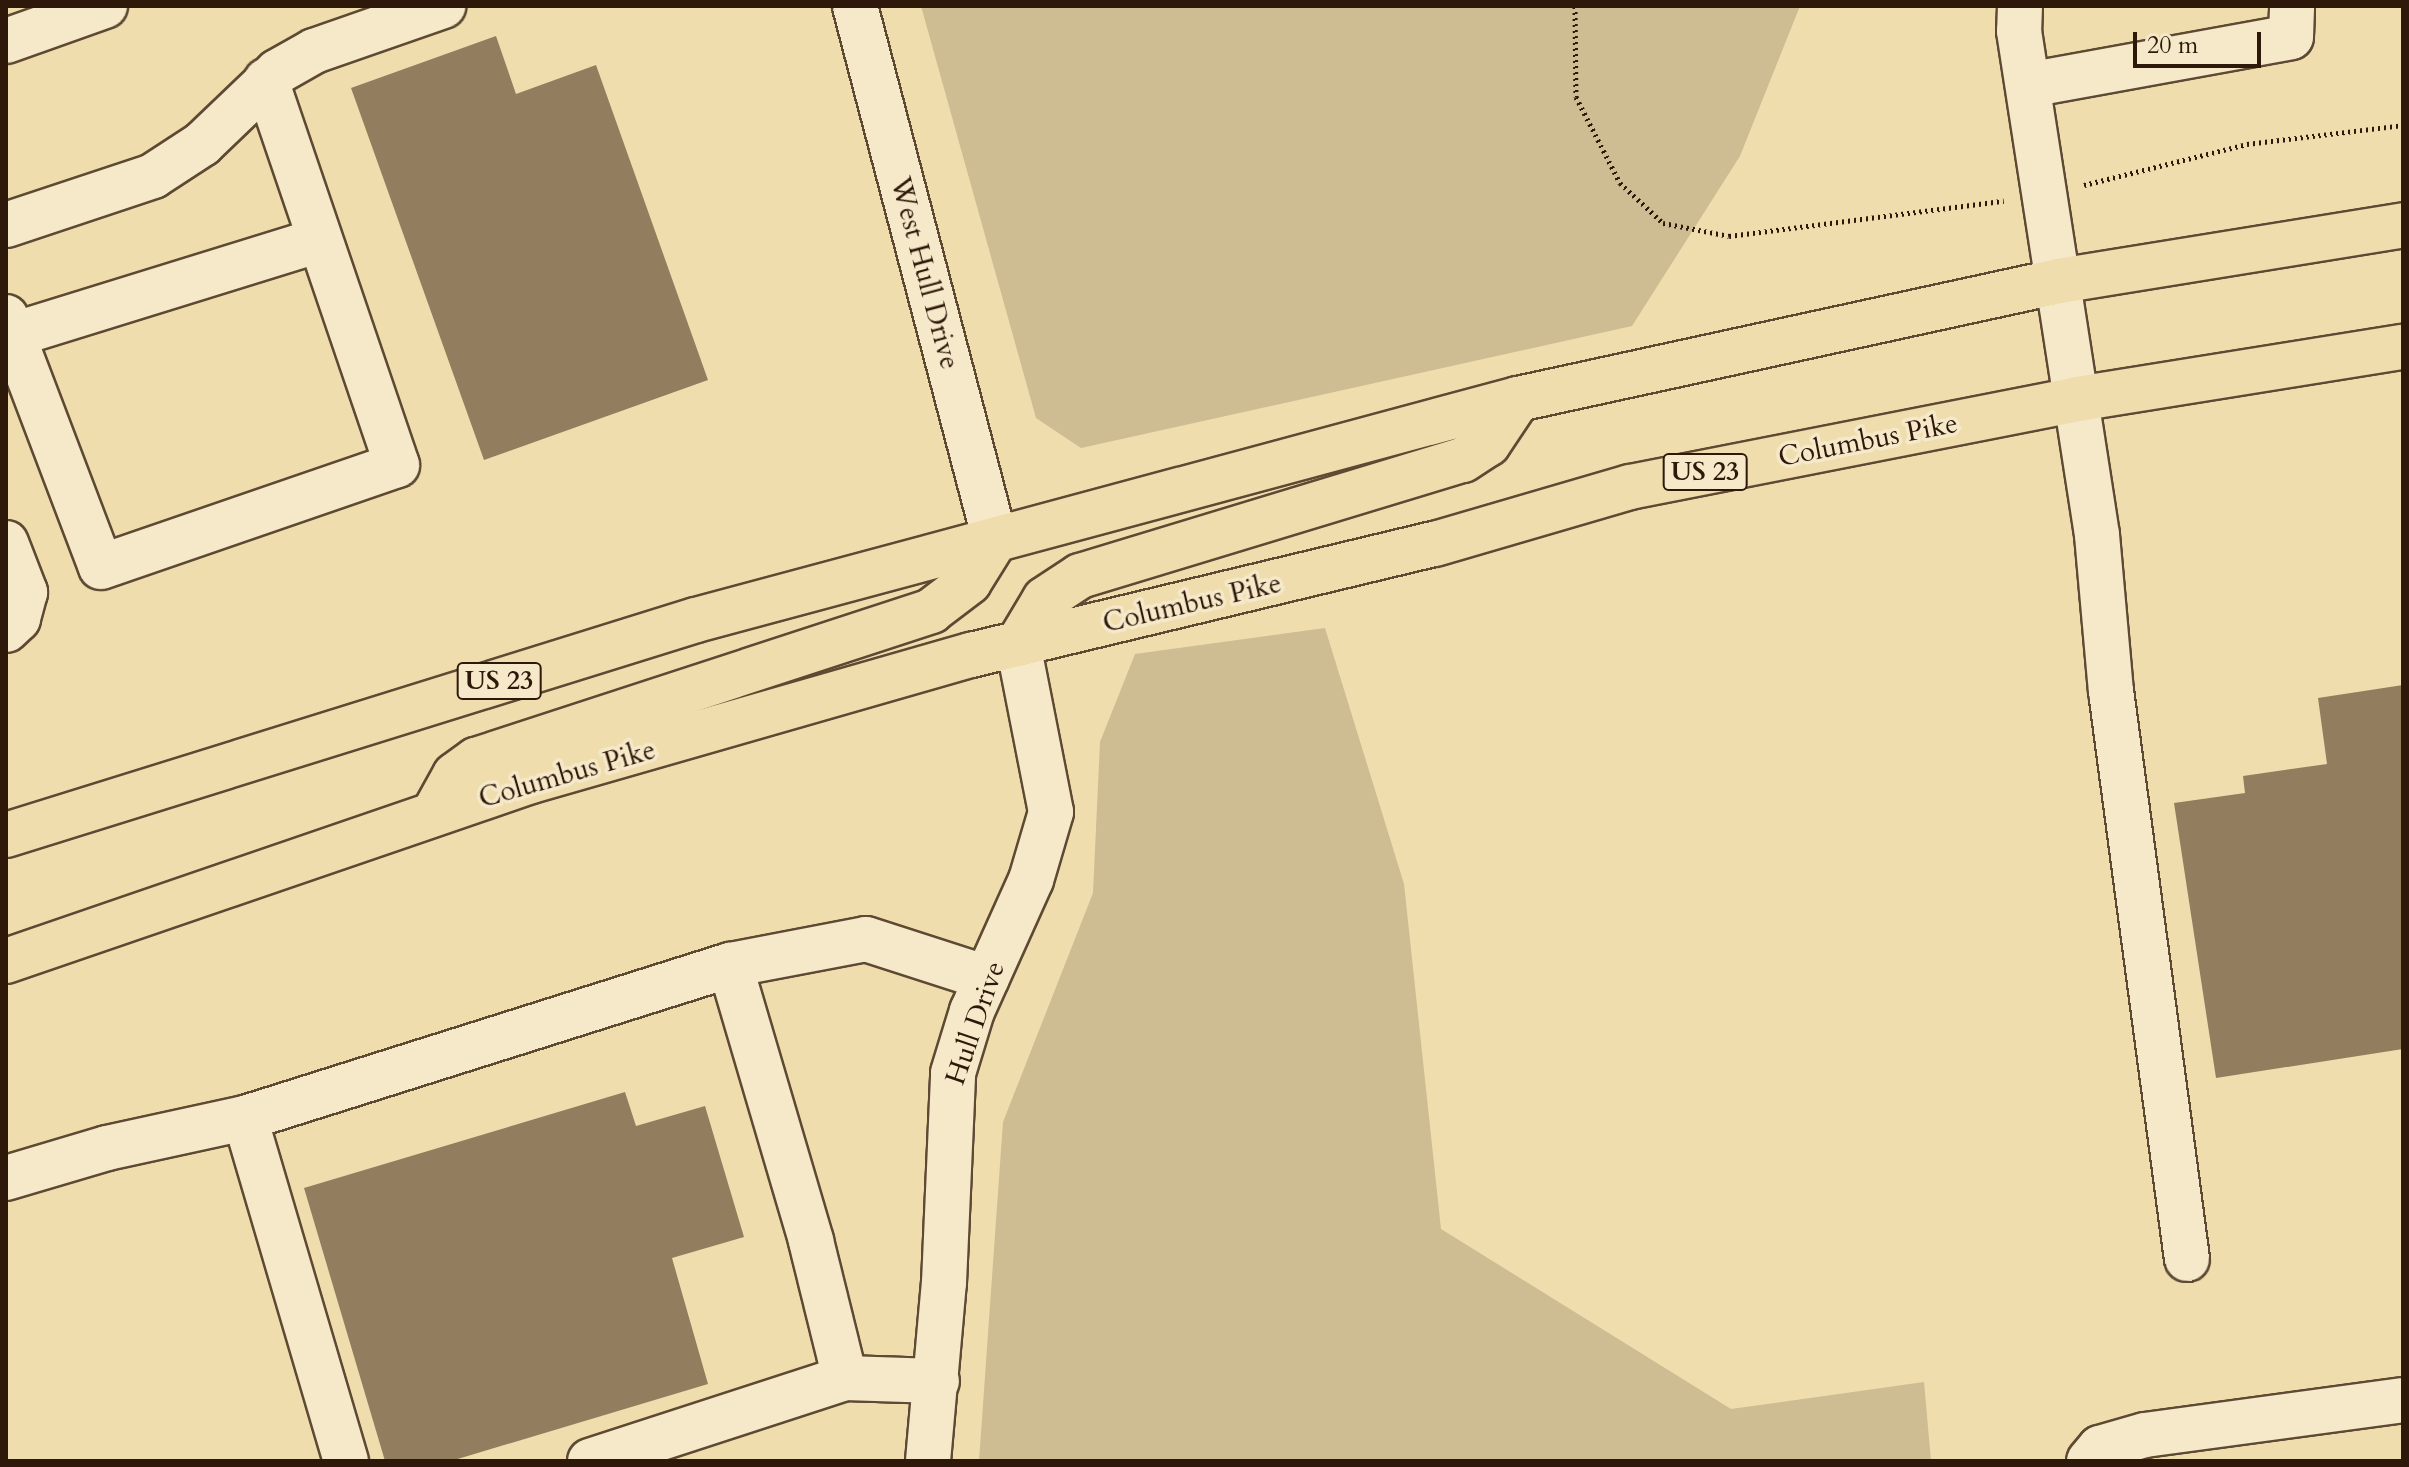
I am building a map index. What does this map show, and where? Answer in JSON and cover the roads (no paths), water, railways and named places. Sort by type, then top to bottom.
[{"type":"highway","name":"US 23","points":[[6,835],[696,620],[1518,399],[2059,281],[2403,225]]},
{"type":"highway","name":"Columbus Pike","points":[[6,961],[312,860],[434,813],[1018,644],[1435,544],[1630,487],[2077,399],[2403,347]]},
{"type":"highway","points":[[1018,644],[1045,599],[1080,576],[1463,460],[1488,444],[1518,399]]},
{"type":"highway","points":[[434,813],[455,775],[476,760],[931,611],[969,582],[995,540]]},
{"type":"street","points":[[6,41],[105,6]]},
{"type":"street","points":[[6,225],[153,176],[202,144],[266,81],[360,20],[443,6]]},
{"type":"street","name":"West Hull Drive","points":[[855,6],[995,540]]},
{"type":"street","points":[[2020,6],[2028,85],[2077,399],[2187,1259]]},
{"type":"street","points":[[2028,85],[2291,37],[2292,6]]},
{"type":"street","points":[[266,81],[397,465],[101,567],[9,326],[320,240]]},
{"type":"street","points":[[6,543],[25,592],[18,619],[6,630]]},
{"type":"street","name":"Hull Drive","points":[[928,1461],[937,1381],[949,1098],[953,1073],[987,978],[1031,880],[1051,812],[1018,644]]},
{"type":"street","points":[[6,1178],[107,1148],[245,1118],[730,965],[866,939],[987,978]]},
{"type":"street","points":[[730,965],[811,1241],[845,1378]]},
{"type":"street","points":[[245,1118],[346,1461]]},
{"type":"street","points":[[590,1461],[845,1378],[937,1381]]},
{"type":"street","points":[[2089,1461],[2100,1448],[2145,1435],[2403,1400]]}]
